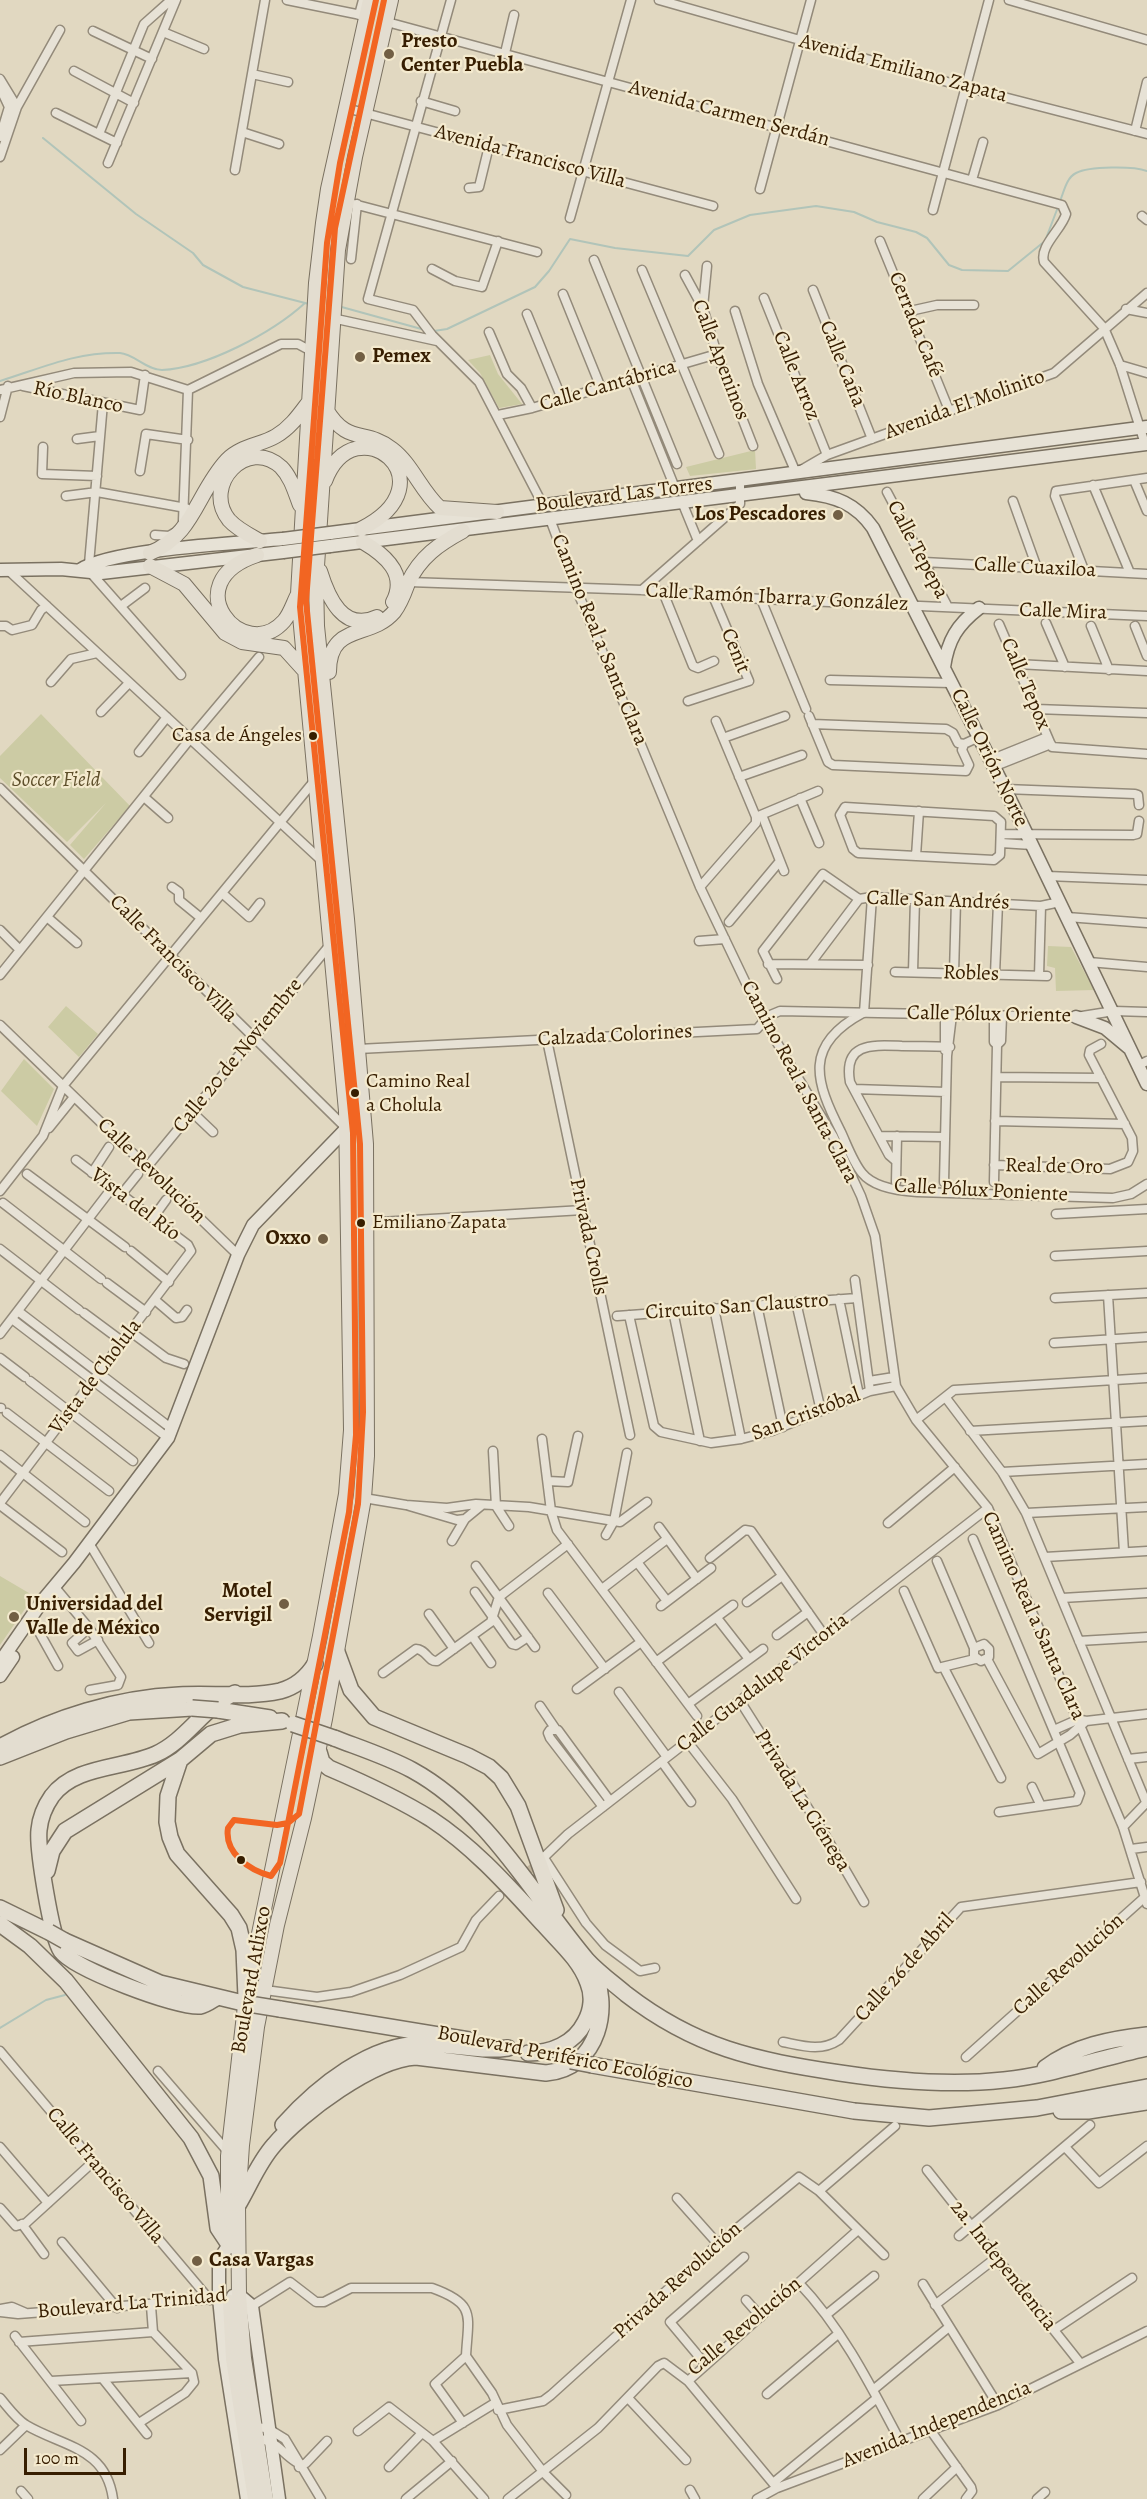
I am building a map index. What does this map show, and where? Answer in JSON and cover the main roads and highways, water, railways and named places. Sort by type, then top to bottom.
[{"type":"highway","points":[[337,1652],[351,1690],[374,1717],[468,1756],[489,1767],[506,1784],[518,1806],[534,1856],[563,1926]]},
{"type":"highway","points":[[0,1748],[56,1721],[123,1702],[160,1696],[285,1689],[301,1680],[315,1664]]},
{"type":"highway","points":[[216,1998],[203,2005],[185,2004],[109,1979],[71,1960],[62,1951],[57,1941],[39,1848],[39,1827],[53,1794],[78,1776],[162,1751],[218,1702],[235,1693]]},
{"type":"highway","name":"Boulevard Periférico Ecológico","points":[[0,1757],[66,1731],[129,1712],[192,1708],[252,1713],[334,1738],[413,1771],[441,1789],[477,1821],[563,1926],[588,1961],[638,2003],[672,2026],[719,2048],[746,2057],[891,2080],[984,2081],[1035,2075],[1147,2048]]},
{"type":"highway","points":[[45,1878],[52,1851],[65,1831],[180,1760],[204,1739],[221,1730],[240,1725],[287,1723]]},
{"type":"highway","points":[[319,1752],[322,1762],[329,1768],[398,1800],[460,1840],[486,1863],[577,1962],[588,1983],[591,2001],[585,2024],[572,2039],[552,2050],[528,2053]]},
{"type":"highway","points":[[180,1760],[168,1796],[170,1838],[182,1861],[231,1915],[239,1928],[244,1950],[239,1999]]},
{"type":"highway","points":[[477,1821],[537,1918]]},
{"type":"highway","name":"Boulevard Periférico Ecológico","points":[[0,1908],[66,1941],[160,1983],[216,1998],[239,1999],[280,2009],[430,2032],[592,2066],[874,2113],[929,2118],[1037,2108],[1147,2087]]},
{"type":"highway","points":[[0,1924],[30,1946],[66,1981],[191,2138],[211,2176],[216,2197],[218,2228],[228,2245]]},
{"type":"highway","points":[[238,2202],[262,2161],[284,2134],[377,2066],[394,2059],[416,2057],[546,2073],[555,2072],[578,2060],[590,2047],[602,2016],[599,1984],[588,1961]]},
{"type":"highway","points":[[1035,2075],[1054,2061],[1074,2052],[1104,2042],[1147,2033]]},
{"type":"highway","points":[[238,2202],[255,2164],[287,2120],[321,2089],[372,2055],[400,2046],[421,2043],[475,2050],[508,2048]]},
{"type":"highway","points":[[1037,2108],[1079,2112],[1147,2102]]},
{"type":"main road","name":"Boulevard Atlixco","points":[[224,2297],[238,2202],[248,2093],[264,1990],[277,1925],[319,1752],[364,1498],[369,1360],[364,1126],[347,919],[317,626],[317,559],[334,298],[352,203],[365,113],[391,0]]},
{"type":"main road","name":"Boulevard Atlixco","points":[[224,2297],[228,2245],[228,2152],[239,1999],[260,1920],[315,1664],[346,1494],[351,1430],[347,1128],[298,594],[301,508],[316,283],[328,189],[366,6]]},
{"type":"main road","points":[[304,671],[284,648],[242,642],[225,633],[184,584],[150,559],[181,533],[227,460],[245,448],[284,431],[308,403]]},
{"type":"main road","points":[[326,409],[344,431],[380,441],[393,449],[440,507],[497,512]]},
{"type":"main road","name":"Boulevard Las Torres","points":[[150,559],[257,555],[330,546],[362,535],[543,505],[1143,428]]},
{"type":"main road","name":"Boulevard Las Torres","points":[[4,570],[92,568],[260,541],[330,533],[362,535],[464,531],[1146,444]]},
{"type":"main road","points":[[317,559],[336,608],[350,618],[361,621],[373,619],[390,607],[395,597],[397,580],[392,563],[362,535],[386,514],[399,496],[399,474],[386,455],[364,447],[341,454],[333,464],[321,494]]},
{"type":"main road","points":[[260,541],[235,526],[222,509],[220,485],[234,465],[257,457],[279,465],[287,474],[301,508]]},
{"type":"main road","name":"Calle Orión Norte","points":[[781,492],[836,498],[849,503],[863,514],[873,528],[1005,789],[1132,1050],[1143,1063],[1147,1084]]},
{"type":"main road","points":[[347,919],[352,905],[329,656],[335,645],[349,633],[375,625],[393,613],[401,602],[419,564],[436,545],[464,531]]},
{"type":"main road","points":[[257,555],[232,566],[221,580],[218,604],[230,624],[251,634],[267,632],[284,620],[298,594]]},
{"type":"main road","points":[[944,668],[947,648],[953,632],[979,608]]},
{"type":"main road","points":[[1076,1017],[1105,1029],[1132,1050]]},
{"type":"main road","points":[[0,1662],[170,1433],[238,1255],[253,1225],[347,1128],[364,1126]]},
{"type":"main road","points":[[0,1676],[56,1588]]},
{"type":"main road","points":[[260,1920],[277,1925]]},
{"type":"main road","points":[[224,2297],[252,2306],[251,2432],[247,2499]]},
{"type":"main road","points":[[224,2297],[244,2358],[255,2499]]},
{"type":"main road","points":[[224,2297],[266,2499]]},
{"type":"main road","points":[[251,2432],[279,2499]]},
{"type":"waterway","points":[[43,138],[136,214],[193,253],[203,265],[243,287],[309,304]]},
{"type":"waterway","points":[[1060,201],[1070,178],[1076,173],[1091,169],[1112,168],[1147,171]]},
{"type":"waterway","points":[[434,331],[447,329],[535,287],[549,271],[570,239],[615,248],[688,256],[714,230],[750,215],[816,206],[854,212],[877,222],[916,232],[927,238],[949,265],[962,270],[1008,271],[1045,241],[1058,207]]},
{"type":"waterway","points":[[0,381],[73,358],[104,353],[125,354],[156,369],[179,368],[238,347],[275,326],[305,303]]},
{"type":"waterway","points":[[338,306],[425,330]]},
{"type":"waterway","points":[[0,2028],[46,2000],[65,1995]]},
{"type":"tunnel","points":[[499,1896],[540,1861]]},
{"type":"place","name":"Presto Center Puebla","points":[[389,54]]},
{"type":"place","name":"Pemex","points":[[360,357]]},
{"type":"place","name":"Los Pescadores","points":[[838,515]]},
{"type":"place","name":"Casa de Ángeles","points":[[313,736]]},
{"type":"place","name":"Camino Real a Cholula","points":[[355,1093]]},
{"type":"place","name":"Emiliano Zapata","points":[[361,1223]]},
{"type":"place","name":"Oxxo","points":[[323,1239]]},
{"type":"place","name":"Motel Servigil","points":[[284,1604]]},
{"type":"place","name":"Universidad del Valle de México","points":[[14,1617]]},
{"type":"place","name":"Casa Vargas","points":[[197,2261]]},
{"type":"park label","name":"Soccer Field","points":[[56,781]]}]
